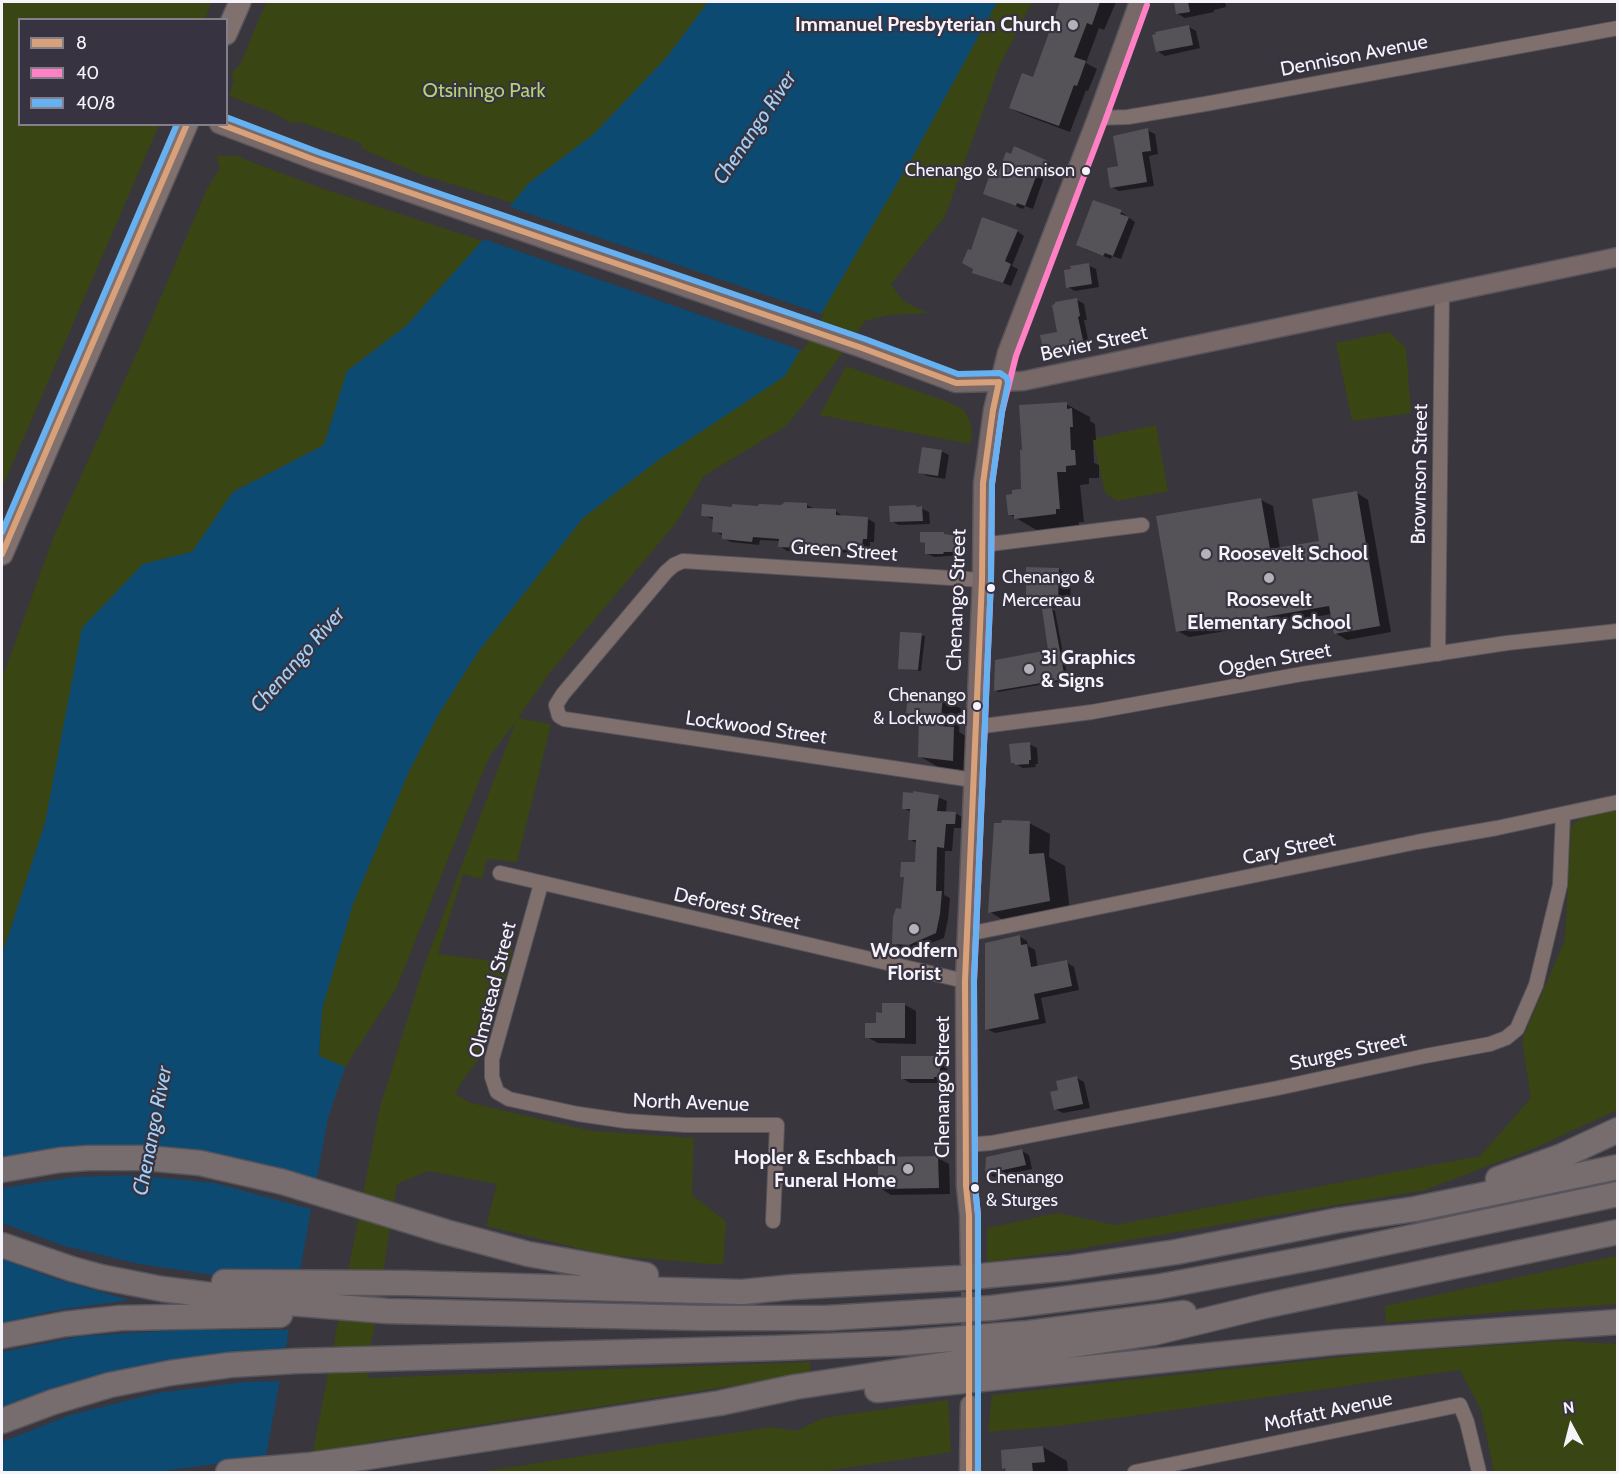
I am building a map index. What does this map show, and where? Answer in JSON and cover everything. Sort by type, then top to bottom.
[{"type":"highway","points":[[1340,1220],[1504,1177],[1562,1156],[1617,1130]]},
{"type":"highway","points":[[2,1170],[60,1160],[89,1158],[117,1157],[182,1161],[275,1179],[423,1225],[528,1254],[615,1271],[793,1287]]},
{"type":"highway","points":[[6,1247],[169,1276],[218,1282],[404,1282],[742,1292],[793,1287],[906,1282],[1068,1268],[1176,1252],[1340,1220],[1415,1209],[1617,1167]]},
{"type":"highway","points":[[2,1336],[48,1326],[120,1318],[394,1311],[786,1319],[992,1308],[1119,1293],[1200,1280],[1617,1194]]},
{"type":"highway","points":[[228,1473],[310,1465],[720,1403],[795,1387],[1153,1333],[1264,1306],[1617,1232]]},
{"type":"highway","points":[[6,1247],[72,1269],[162,1289],[225,1297],[394,1311]]},
{"type":"highway","points":[[2,1421],[81,1393],[170,1373],[264,1362],[902,1343],[1029,1332],[1149,1316],[1264,1306]]},
{"type":"highway","points":[[720,1403],[796,1399],[1326,1343],[1617,1322]]},
{"type":"highway","points":[[1587,1324],[1617,1329]]},
{"type":"highway","points":[[283,1473],[310,1465]]},
{"type":"main road","points":[[228,29],[240,2]]},
{"type":"main road","name":"Chenango Street","points":[[970,1263],[966,1145],[965,981],[982,580],[983,483],[993,410],[1006,353],[1097,118],[1139,2]]},
{"type":"main road","points":[[2,554],[186,126]]},
{"type":"main road","name":"Bevier Street","points":[[225,126],[862,348],[956,383],[1023,381],[1088,369],[1617,257]]},
{"type":"main road","points":[[969,1473],[970,1405]]},
{"type":"street","name":"Dennison Avenue","points":[[1097,118],[1128,117],[1194,106],[1617,28]]},
{"type":"street","name":"Brownson Street","points":[[1438,654],[1442,294]]},
{"type":"street","points":[[982,545],[1142,525]]},
{"type":"street","name":"Green Street","points":[[563,694],[666,572],[683,561],[982,580]]},
{"type":"street","name":"Ogden Street","points":[[975,727],[1092,712],[1302,674],[1507,643],[1617,631]]},
{"type":"street","name":"Lockwood Street","points":[[563,694],[556,705],[559,716],[564,719],[973,780]]},
{"type":"street","name":"Cary Street","points":[[968,934],[1617,802]]},
{"type":"street","name":"Sturges Street","points":[[966,1145],[991,1143],[1278,1088],[1490,1044],[1506,1038],[1517,1029],[1536,985],[1560,885],[1563,814]]},
{"type":"street","name":"Deforest Street","points":[[500,873],[965,981]]},
{"type":"street","name":"Olmstead Street","points":[[509,1099],[497,1092],[492,1077],[492,1059],[542,884]]},
{"type":"street","name":"North Avenue","points":[[509,1099],[578,1114],[626,1121],[685,1125],[777,1125],[773,1221]]},
{"type":"street","name":"Moffatt Avenue","points":[[1135,1473],[1460,1405],[1467,1422],[1479,1473]]},
{"type":"green space","points":[[2,2],[212,2],[205,18],[18,18],[18,126],[159,126],[2,488]]},
{"type":"green space","name":"Otsiningo Park","points":[[266,2],[708,2],[667,57],[594,134],[529,183],[513,203],[419,174],[361,148],[361,143],[300,122],[292,123],[269,111],[229,96],[234,81],[231,74],[241,63]]},
{"type":"green space","points":[[997,2],[1032,2],[999,67],[945,216],[891,284],[903,301],[928,313],[888,315],[865,321],[823,380],[786,426],[704,476],[676,523],[551,671],[518,718],[551,724],[517,862],[487,859],[482,879],[463,874],[438,954],[493,961],[498,946],[509,947],[513,952],[481,1056],[455,1094],[471,1103],[592,1131],[694,1138],[692,1195],[726,1221],[723,1265],[607,1255],[486,1226],[497,1184],[428,1171],[397,1184],[369,1349],[368,1378],[810,1362],[810,1374],[370,1442],[365,1472],[309,1472],[380,1107],[424,966],[516,721],[489,757],[396,989],[345,1067],[319,1056],[322,1009],[353,904],[409,771],[440,712],[478,652],[583,518],[657,461],[912,158]]},
{"type":"green space","points":[[216,156],[236,156],[321,188],[482,241],[406,326],[347,371],[324,445],[233,492],[192,552],[143,564],[45,823],[2,955],[2,679],[53,538],[143,339],[206,191],[220,167]]},
{"type":"green space","points":[[1389,332],[1406,348],[1411,413],[1352,421],[1336,343]]},
{"type":"green space","points":[[846,366],[948,402],[964,410],[970,422],[972,434],[970,444],[820,415]]},
{"type":"green space","points":[[1156,425],[1168,491],[1117,501],[1105,493],[1093,439]]},
{"type":"green space","points":[[1617,809],[1617,1110],[1537,1147],[1425,1190],[987,1262],[987,1228],[1058,1213],[1115,1225],[1480,1156],[1531,1098],[1522,1040],[1565,940],[1571,827],[1582,817]]},
{"type":"green space","points":[[1617,1256],[1617,1304],[1386,1323],[1385,1306]]},
{"type":"green space","points":[[1563,1341],[1617,1344],[1617,1472],[1494,1472],[1481,1410],[1460,1370],[1059,1426],[988,1432],[992,1395],[1379,1353]]},
{"type":"green space","points":[[948,1400],[951,1452],[819,1472],[479,1472],[772,1427],[796,1431],[823,1418]]},
{"type":"water","name":"Chenango River","points":[[708,2],[997,2],[912,158],[785,376],[657,461],[583,518],[478,652],[440,712],[409,771],[353,904],[322,1009],[319,1056],[345,1067],[328,1118],[263,1472],[2,1472],[2,955],[45,823],[82,628],[143,564],[192,552],[233,492],[324,445],[347,371],[406,326],[482,241],[529,183],[594,134],[667,57]]},
{"type":"pier","points":[[507,206],[824,315],[803,351],[481,238]]},
{"type":"pier","points":[[2,1160],[320,1181],[314,1210],[215,1183],[136,1175],[75,1177],[2,1188]]},
{"type":"pier","points":[[2,1223],[64,1246],[139,1264],[213,1275],[302,1276],[292,1330],[183,1330],[81,1336],[2,1352],[2,1323],[53,1311],[129,1300],[56,1279],[2,1259]]},
{"type":"pier","points":[[288,1352],[283,1381],[245,1382],[157,1393],[70,1415],[2,1442],[2,1412]]},
{"type":"pier","points":[[269,1457],[266,1472],[156,1472]]},
{"type":"building","name":"Immanuel Presbyterian Church","points":[[1060,2],[1100,2],[1092,25],[1087,23],[1074,57],[1086,61],[1077,86],[1074,85],[1059,126],[1009,108],[1022,73],[1033,77]]},
{"type":"building","points":[[1174,2],[1188,2],[1190,12],[1176,14]]},
{"type":"building","points":[[1189,25],[1193,45],[1156,52],[1152,35],[1156,34],[1155,32]]},
{"type":"building","points":[[1148,128],[1151,151],[1142,152],[1147,182],[1110,188],[1107,168],[1118,166],[1113,136]]},
{"type":"building","points":[[1014,146],[1048,161],[1042,176],[1037,174],[1025,206],[1017,203],[1016,206],[983,194],[990,174],[997,176],[1006,152],[1011,154]]},
{"type":"building","points":[[1093,200],[1122,210],[1120,214],[1129,217],[1113,256],[1105,253],[1103,256],[1076,245]]},
{"type":"building","points":[[982,217],[1018,230],[1005,261],[1011,264],[1003,283],[972,273],[973,269],[962,263],[968,249],[971,250]]},
{"type":"building","points":[[1089,263],[1092,284],[1066,288],[1064,270],[1071,269],[1070,266]]},
{"type":"building","points":[[1077,298],[1080,316],[1078,317],[1084,345],[1044,354],[1040,335],[1057,332],[1052,305],[1055,302]]},
{"type":"building","points":[[1067,402],[1067,409],[1072,408],[1071,450],[1075,450],[1076,465],[1066,466],[1066,472],[1057,472],[1060,509],[1056,509],[1056,514],[1014,519],[1014,515],[1008,515],[1006,495],[1012,494],[1012,490],[1021,489],[1020,450],[1022,450],[1019,405]]},
{"type":"building","points":[[922,447],[942,450],[938,476],[918,473]]},
{"type":"building","name":"Roosevelt Elementary School","points":[[1357,491],[1380,626],[1334,634],[1329,606],[1176,632],[1156,516],[1261,498],[1270,549],[1319,541],[1312,499]]},
{"type":"building","points":[[785,502],[807,503],[807,508],[836,509],[836,515],[868,517],[867,539],[863,539],[862,546],[853,546],[853,550],[778,547],[779,539],[753,537],[752,542],[722,539],[722,533],[712,532],[713,517],[701,516],[702,504],[732,507],[732,504],[758,506],[759,504],[781,505]]},
{"type":"building","points":[[916,505],[917,507],[922,506],[923,521],[890,522],[889,506]]},
{"type":"building","points":[[920,532],[944,532],[944,534],[957,536],[957,552],[925,554],[925,543],[920,542]]},
{"type":"building","points":[[1026,567],[1059,568],[1058,602],[1026,601]]},
{"type":"building","name":"3i Graphics & Signs","points":[[1052,608],[1065,679],[994,691],[995,660],[1048,650],[1042,609]]},
{"type":"building","points":[[900,632],[922,633],[918,670],[898,669]]},
{"type":"building","points":[[908,695],[943,697],[940,726],[954,727],[953,761],[918,757],[919,716],[906,713]]},
{"type":"building","points":[[1030,742],[1031,760],[1029,764],[1011,763],[1009,744]]},
{"type":"building","points":[[913,791],[939,795],[937,811],[956,812],[955,824],[946,824],[944,848],[937,847],[936,891],[942,891],[936,933],[909,945],[892,944],[893,917],[896,908],[901,909],[904,877],[900,877],[901,862],[915,862],[916,840],[908,840],[910,809],[902,809],[903,792],[913,793]]},
{"type":"building","points":[[1002,820],[1030,821],[1029,854],[1044,853],[1050,901],[988,913],[994,823],[1001,823]]},
{"type":"building","points":[[1020,935],[1021,945],[1027,944],[1031,967],[1067,960],[1072,986],[1034,994],[1039,1019],[985,1030],[985,943]]},
{"type":"building","points":[[882,1003],[905,1003],[905,1038],[865,1038],[865,1023],[876,1023],[876,1012],[882,1013]]},
{"type":"building","points":[[901,1056],[934,1056],[934,1059],[940,1059],[940,1077],[901,1079]]},
{"type":"building","points":[[1077,1076],[1083,1104],[1054,1110],[1050,1092],[1058,1090],[1056,1081]]},
{"type":"building","points":[[1022,1149],[1026,1165],[985,1174],[986,1157]]},
{"type":"building","name":"Hopler & Eschbach Funeral Home","points":[[938,1156],[939,1188],[878,1189],[878,1157]]},
{"type":"building","points":[[1043,1446],[1045,1462],[1032,1463],[1033,1473],[1006,1473],[1005,1468],[1002,1469],[1001,1450]]},
{"type":"tunnel","points":[[970,1265],[970,1405]]},
{"type":"transit line","name":"40","points":[[978,1472],[978,1215],[975,1186],[974,981],[991,580],[992,484],[1002,412],[1016,356],[1147,5]]},
{"type":"transit line","name":"40/8","points":[[228,118],[318,152],[865,339],[958,374],[1000,373],[1007,378],[992,484],[991,580],[974,981],[975,1186],[978,1215],[978,1472]]},
{"type":"transit line","name":"40/8","points":[[2,532],[176,126]]},
{"type":"transit line","name":"8","points":[[2,554],[186,126]]},
{"type":"transit line","name":"8","points":[[225,126],[315,160],[862,348],[956,383],[999,382]]},
{"type":"transit line","name":"8","points":[[969,1472],[969,1215],[966,1186],[965,981],[982,580],[983,483],[999,382]]},
{"type":"place","name":"Immanuel Presbyterian Church","points":[[1073,25]]},
{"type":"place","name":"Chenango & Dennison","points":[[1086,171]]},
{"type":"place","name":"Roosevelt School","points":[[1206,554]]},
{"type":"place","name":"Roosevelt Elementary School","points":[[1269,578]]},
{"type":"place","name":"Chenango & Mercereau","points":[[991,588]]},
{"type":"place","name":"3i Graphics & Signs","points":[[1029,669]]},
{"type":"place","name":"Chenango & Lockwood","points":[[977,706]]},
{"type":"place","name":"Woodfern Florist","points":[[914,929]]},
{"type":"place","name":"Hopler & Eschbach Funeral Home","points":[[908,1169]]},
{"type":"place","name":"Chenango & Sturges","points":[[975,1188]]}]
